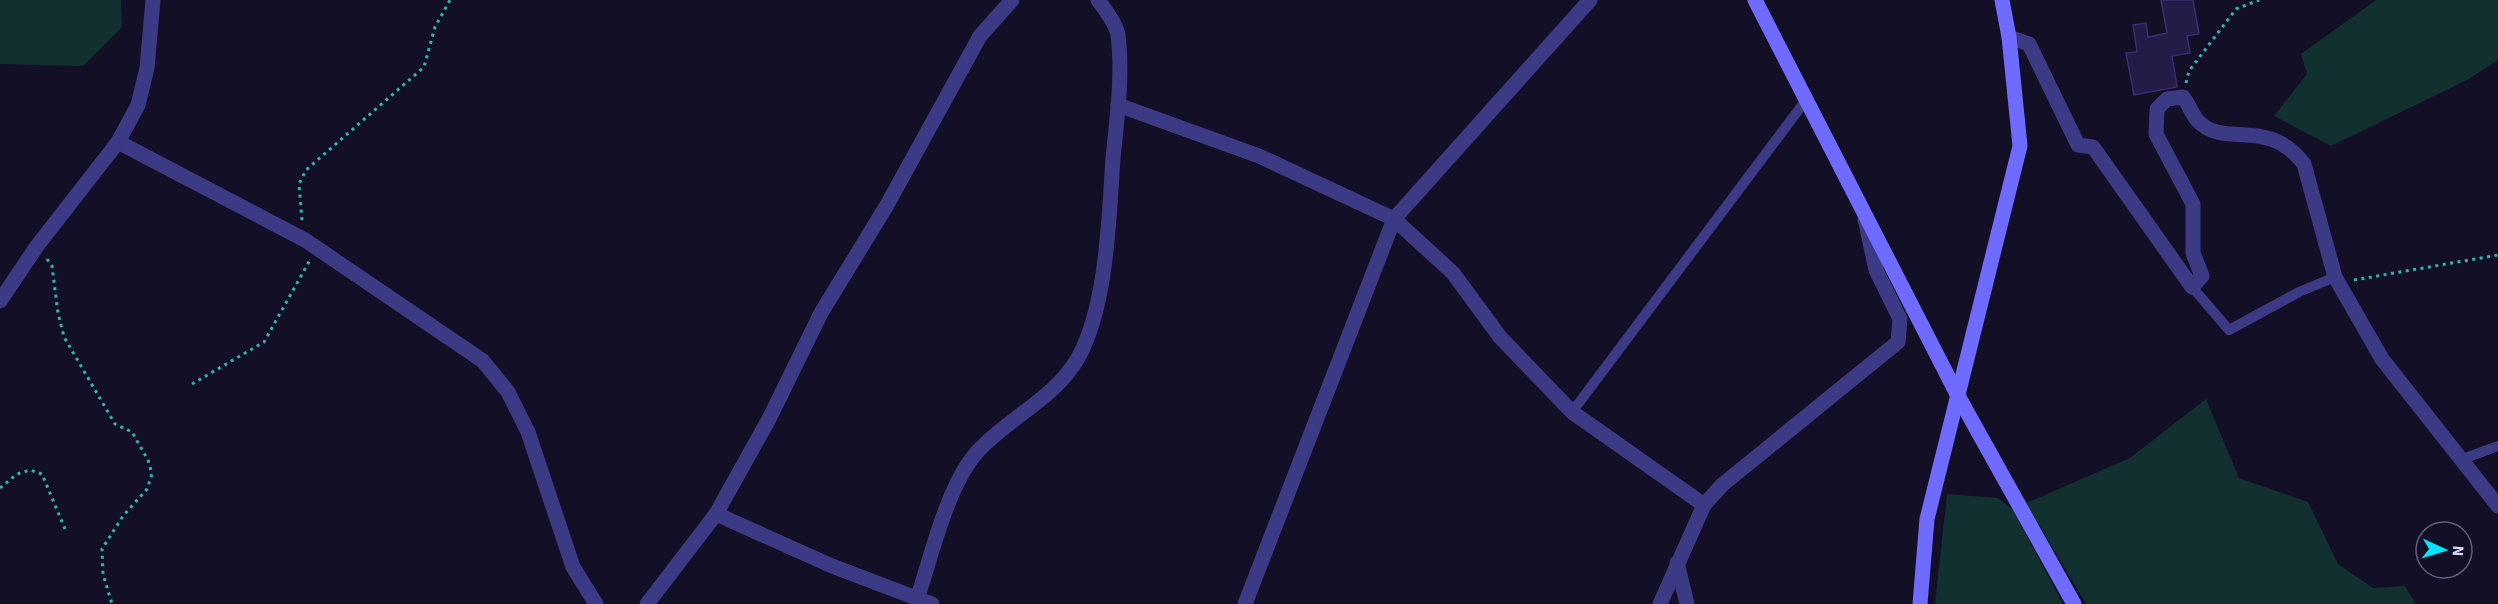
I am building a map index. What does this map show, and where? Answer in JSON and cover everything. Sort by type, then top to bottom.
[{"type":"street","points":[[0,301],[37,246],[118,142],[138,105],[147,68],[153,0]]},
{"type":"street","points":[[647,604],[716,514],[769,419],[821,312],[887,205],[980,36],[1012,0]]},
{"type":"street","points":[[716,514],[832,566],[925,602],[948,504],[966,469],[978,450],[1061,382],[1079,357],[1093,320],[1106,252],[1118,105],[1118,33],[1098,0]]},
{"type":"street","points":[[1245,604],[1394,219],[1590,0]]},
{"type":"street","points":[[1755,0],[1957,394],[2074,604]]},
{"type":"street","points":[[1920,604],[1927,519],[2020,146],[2009,37],[2001,0]]},
{"type":"street","points":[[2009,37],[2029,45],[2078,145],[2093,147],[2192,287],[2202,276],[2193,252],[2193,204],[2156,134],[2157,110],[2167,99],[2183,97],[2198,122],[2217,132],[2265,135],[2293,150],[2304,164],[2336,279],[2382,359],[2498,506]]},
{"type":"street","points":[[1118,105],[1259,156],[1394,219],[1453,273],[1500,337],[1572,412],[1704,505]]},
{"type":"street","points":[[118,142],[311,244],[483,361],[508,392],[528,432],[573,567],[596,604]]},
{"type":"street","points":[[1660,604],[1704,505],[1756,455],[1857,377],[1898,342],[1900,319],[1876,270],[1863,211]]},
{"type":"street","points":[[1677,563],[1687,604]]},
{"type":"lane","points":[[1572,412],[1806,100]]},
{"type":"lane","points":[[2192,287],[2229,330],[2299,292],[2336,279]]},
{"type":"lane","points":[[2460,460],[2498,447]]},
{"type":"path","points":[[192,384],[264,342],[311,244],[299,184],[306,170],[424,68],[435,27],[450,0]]},
{"type":"path","points":[[2183,97],[2188,71],[2236,9],[2259,0]]},
{"type":"path","points":[[37,246],[52,266],[58,313],[64,337],[115,424],[132,432],[148,460],[152,474],[147,489],[123,516],[102,549],[103,574],[112,604]]},
{"type":"path","points":[[2336,279],[2498,255]]},
{"type":"path","points":[[0,488],[17,474],[30,470],[42,474],[65,530]]},
{"type":"green space","points":[[0,0],[121,0],[122,27],[83,66],[0,64]]},
{"type":"green space","points":[[2376,0],[2498,0],[2498,60],[2467,80],[2331,146],[2274,116],[2307,74],[2301,54]]},
{"type":"green space","points":[[2206,399],[2239,478],[2308,502],[2338,564],[2373,588],[2405,586],[2416,604],[2086,604],[2026,503],[2130,458]]},
{"type":"green space","points":[[1947,494],[1998,498],[2013,510],[2063,604],[1935,604]]},
{"type":"building","points":[[2161,0],[2193,0],[2199,34],[2187,36],[2190,53],[2172,56],[2177,87],[2134,95],[2126,53],[2137,52],[2133,25],[2146,23],[2148,37],[2167,33]]}]
